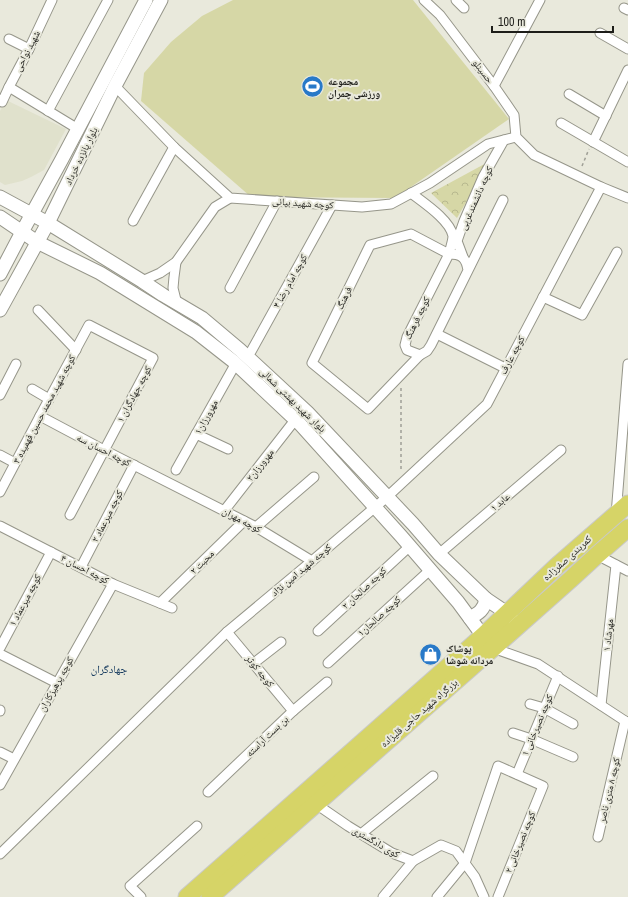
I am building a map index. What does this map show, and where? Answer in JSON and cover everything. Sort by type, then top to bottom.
[{"type":"highway","name":"کمربندی صفرزاده","points":[[513,619],[557,566],[622,510]]},
{"type":"highway","name":"بزرگراه شهید حاجی قلیزاده","points":[[210,897],[316,804],[513,619],[571,579],[597,554],[628,528]]},
{"type":"highway","name":"بزرگراه شهید حاجی قلیزاده","points":[[187,897],[488,642]]},
{"type":"main road","name":"بلوار پانزده خرداد","points":[[0,274],[146,0]]},
{"type":"main road","name":"بلوار پانزده خرداد","points":[[0,310],[48,223],[116,86],[161,0]]},
{"type":"main road","name":"بلوار شهید بهشتی شمالی","points":[[0,197],[32,213],[142,280],[177,304],[202,318],[242,360],[410,546],[458,602],[488,642]]},
{"type":"main road","name":"بلوار شهید بهشتی شمالی","points":[[0,217],[37,242],[100,273],[242,360],[307,412],[413,524],[438,554],[486,599],[513,619]]},
{"type":"main road","points":[[76,262],[73,258],[73,252],[76,248],[83,245]]},
{"type":"main road","points":[[470,618],[478,613],[484,606],[486,599]]},
{"type":"street","points":[[48,111],[108,0]]},
{"type":"street","name":"حسینلو","points":[[424,0],[440,15],[494,86],[540,0]]},
{"type":"street","points":[[456,0],[464,8]]},
{"type":"street","name":"شهید نواحی","points":[[1,101],[29,49],[48,2]]},
{"type":"street","points":[[600,33],[628,49]]},
{"type":"street","points":[[9,39],[29,49]]},
{"type":"street","points":[[593,142],[628,72]]},
{"type":"street","points":[[9,86],[78,129]]},
{"type":"street","points":[[116,86],[174,147],[230,198],[215,208],[176,262],[160,273],[142,280]]},
{"type":"street","points":[[494,86],[514,115],[516,137],[534,155],[601,187],[628,198]]},
{"type":"street","points":[[569,94],[606,116]]},
{"type":"street","points":[[561,123],[628,162]]},
{"type":"street","name":"کوچه شهید بیانی","points":[[230,198],[362,207],[391,204],[430,183],[488,144],[516,137]]},
{"type":"street","name":"کوچه دانشمندغربی","points":[[463,257],[458,241],[464,221],[484,177],[504,140]]},
{"type":"street","points":[[133,221],[174,147]]},
{"type":"street","name":"کوچه عارف","points":[[387,497],[487,404],[601,187]]},
{"type":"street","points":[[411,193],[431,208],[450,227],[453,237],[449,254],[456,254],[463,257],[467,262],[468,270]]},
{"type":"street","points":[[401,374],[431,345],[503,200]]},
{"type":"street","points":[[230,288],[277,201]]},
{"type":"street","name":"کوچه امام رضا ۴","points":[[242,360],[332,205]]},
{"type":"street","name":"فرهنگ","points":[[401,374],[368,409],[312,364],[370,245],[411,234],[449,254]]},
{"type":"street","points":[[543,297],[582,315],[617,252]]},
{"type":"street","name":"کوچه فرهنگ","points":[[420,355],[407,350],[404,345],[449,254]]},
{"type":"street","points":[[176,262],[173,288],[177,304]]},
{"type":"street","points":[[38,310],[76,350]]},
{"type":"street","name":"کوچه شهید محمد حسین فهمیده ۳","points":[[0,492],[89,325]]},
{"type":"street","name":"کوچه جهادگران ۱","points":[[89,325],[153,358],[104,450]]},
{"type":"street","points":[[437,334],[505,368]]},
{"type":"street","name":"مهرورزان۱","points":[[176,470],[196,434],[242,360]]},
{"type":"street","points":[[0,395],[16,364]]},
{"type":"street","points":[[622,510],[628,364]]},
{"type":"street","points":[[32,389],[49,399]]},
{"type":"street","name":"کوچه احسان سه","points":[[40,416],[169,483]]},
{"type":"street","name":"مهرورزان۲","points":[[224,511],[295,420]]},
{"type":"street","points":[[196,434],[228,449]]},
{"type":"street","points":[[70,515],[104,450]]},
{"type":"street","name":"عابد ۱","points":[[438,554],[561,450]]},
{"type":"street","points":[[0,456],[15,463]]},
{"type":"street","name":"کوچه میرعماد ۲","points":[[81,567],[134,465]]},
{"type":"street","points":[[256,526],[314,477]]},
{"type":"street","name":"کوچه مهران","points":[[169,483],[256,526],[312,561]]},
{"type":"street","name":"کوچه شهید امین نژاد","points":[[0,854],[227,632],[387,497]]},
{"type":"street","name":"محبت ۲","points":[[160,603],[244,521]]},
{"type":"street","name":"کوچه احسان ۴","points":[[0,526],[113,584],[172,608]]},
{"type":"street","name":"کوچه صالحان ۲","points":[[318,631],[410,546]]},
{"type":"street","name":"کوچه میرعماد ۱","points":[[0,648],[51,552]]},
{"type":"street","points":[[597,554],[628,571]]},
{"type":"street","name":"مهرشاد ۱","points":[[601,705],[616,565]]},
{"type":"street","name":"کوچه صالحان۱","points":[[328,663],[430,570]]},
{"type":"street","name":"کوچه پرهیزکاران","points":[[0,785],[113,584]]},
{"type":"street","name":"کوچه کوثر","points":[[227,632],[293,711]]},
{"type":"street","points":[[254,663],[281,642]]},
{"type":"street","points":[[488,642],[538,664],[627,722]]},
{"type":"street","points":[[0,654],[57,683]]},
{"type":"street","name":"کوچه نصیرخانی ۱","points":[[517,774],[558,676]]},
{"type":"street","name":"بن بست آراسته","points":[[208,792],[293,711],[326,682]]},
{"type":"street","points":[[530,704],[544,708],[573,724]]},
{"type":"street","name":"کوچه ۸ متری ناصر","points":[[598,836],[627,722]]},
{"type":"street","points":[[513,734],[531,739],[573,756]]},
{"type":"street","points":[[0,752],[14,759]]},
{"type":"street","points":[[437,897],[465,863],[498,766],[517,774]]},
{"type":"street","name":"کوچه نصیرخانی ۲","points":[[498,897],[543,786],[517,774]]},
{"type":"street","points":[[362,834],[434,776]]},
{"type":"street","name":"کوی دادگستری","points":[[316,804],[392,853],[413,861],[441,845],[456,851],[475,877],[484,897]]},
{"type":"street","points":[[141,897],[130,886],[197,826]]},
{"type":"street","points":[[383,897],[413,861]]},
{"type":"path","points":[[582,166],[593,142]]},
{"type":"path","points":[[401,374],[401,484]]},
{"type":"shaded area","points":[[6,100],[66,129],[44,170],[22,181],[5,185],[0,182],[0,111]]},
{"type":"green space","name":"مجموعه ورزشی چمران","points":[[233,0],[413,0],[509,119],[395,198],[251,197],[141,101],[144,73],[171,42],[202,16]]},
{"type":"green space","points":[[490,161],[457,218],[431,193]]},
{"type":"place","name":"مجموعه ورزشی چمران","points":[[313,87]]},
{"type":"place","name":"پوشاک مردانه شوشا","points":[[430,654]]},
{"type":"district","name":"جهادگران","points":[[109,669]]}]
